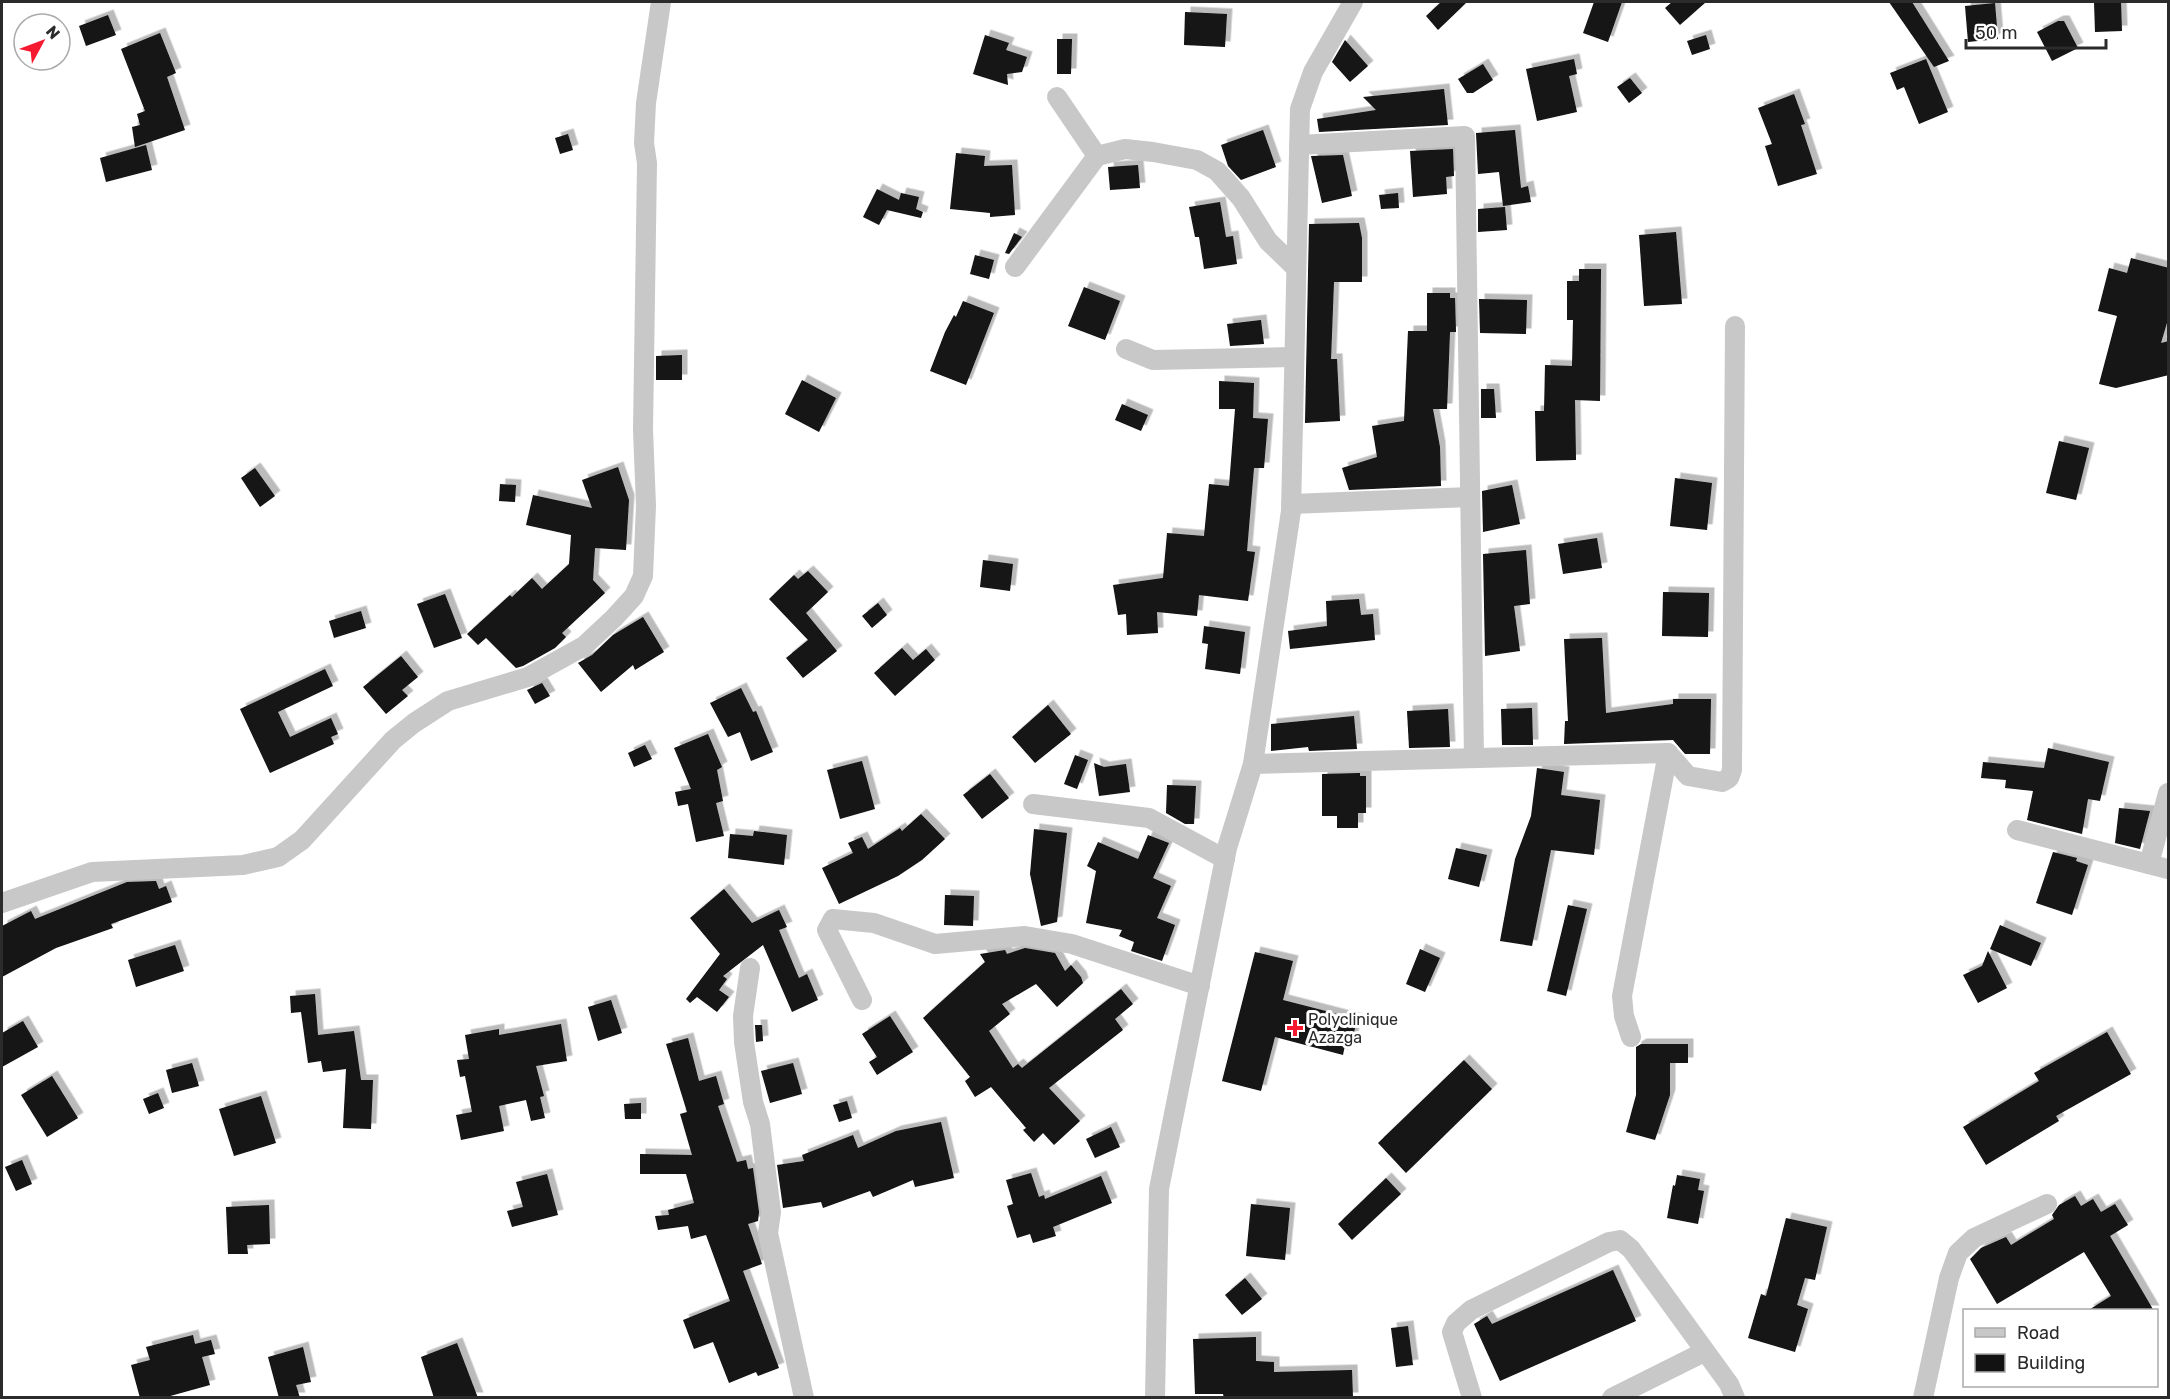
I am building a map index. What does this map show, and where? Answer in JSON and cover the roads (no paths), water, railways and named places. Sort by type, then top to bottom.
[{"type":"street","points":[[2,903],[92,872],[243,865],[278,857],[302,840],[393,740],[414,723],[448,701],[528,677],[584,646],[634,596],[643,576],[645,546],[643,430],[647,163],[644,143],[646,103],[661,2]]},
{"type":"street","points":[[1155,1398],[1159,1189],[1225,859],[1253,764],[1291,504],[1300,109],[1306,90],[1353,2]]},
{"type":"street","points":[[1057,97],[1097,156]]},
{"type":"street","points":[[1299,145],[1465,136],[1474,758]]},
{"type":"street","points":[[1015,267],[1097,156],[1125,149],[1197,160],[1217,171],[1241,198],[1268,241],[1296,268]]},
{"type":"street","points":[[1668,753],[1688,776],[1722,782],[1729,778],[1732,770],[1735,326]]},
{"type":"street","points":[[1126,349],[1153,360],[1294,357]]},
{"type":"street","points":[[1291,504],[1470,496]]},
{"type":"street","points":[[1253,764],[1668,753]]},
{"type":"street","points":[[1631,1037],[1624,1016],[1622,996],[1668,753]]},
{"type":"street","points":[[2017,830],[2159,867],[2169,793]]},
{"type":"street","points":[[1033,804],[1149,818],[1225,859]]},
{"type":"street","points":[[862,1000],[827,930],[833,919],[874,923],[934,944],[1025,936],[1072,944],[1200,986]]},
{"type":"street","points":[[750,968],[743,1016],[744,1042],[753,1102],[760,1124],[771,1212],[768,1233],[804,1398]]},
{"type":"street","points":[[1923,1398],[1949,1278],[1958,1253],[1974,1238],[2047,1204]]},
{"type":"street","points":[[1472,1398],[1452,1332],[1456,1323],[1471,1310],[1609,1242],[1620,1240],[1631,1249],[1729,1384],[1735,1398]]},
{"type":"street","points":[[1612,1398],[1704,1352]]},
{"type":"place","name":"Polyclinique Azazga","points":[[1295,1028]]}]
